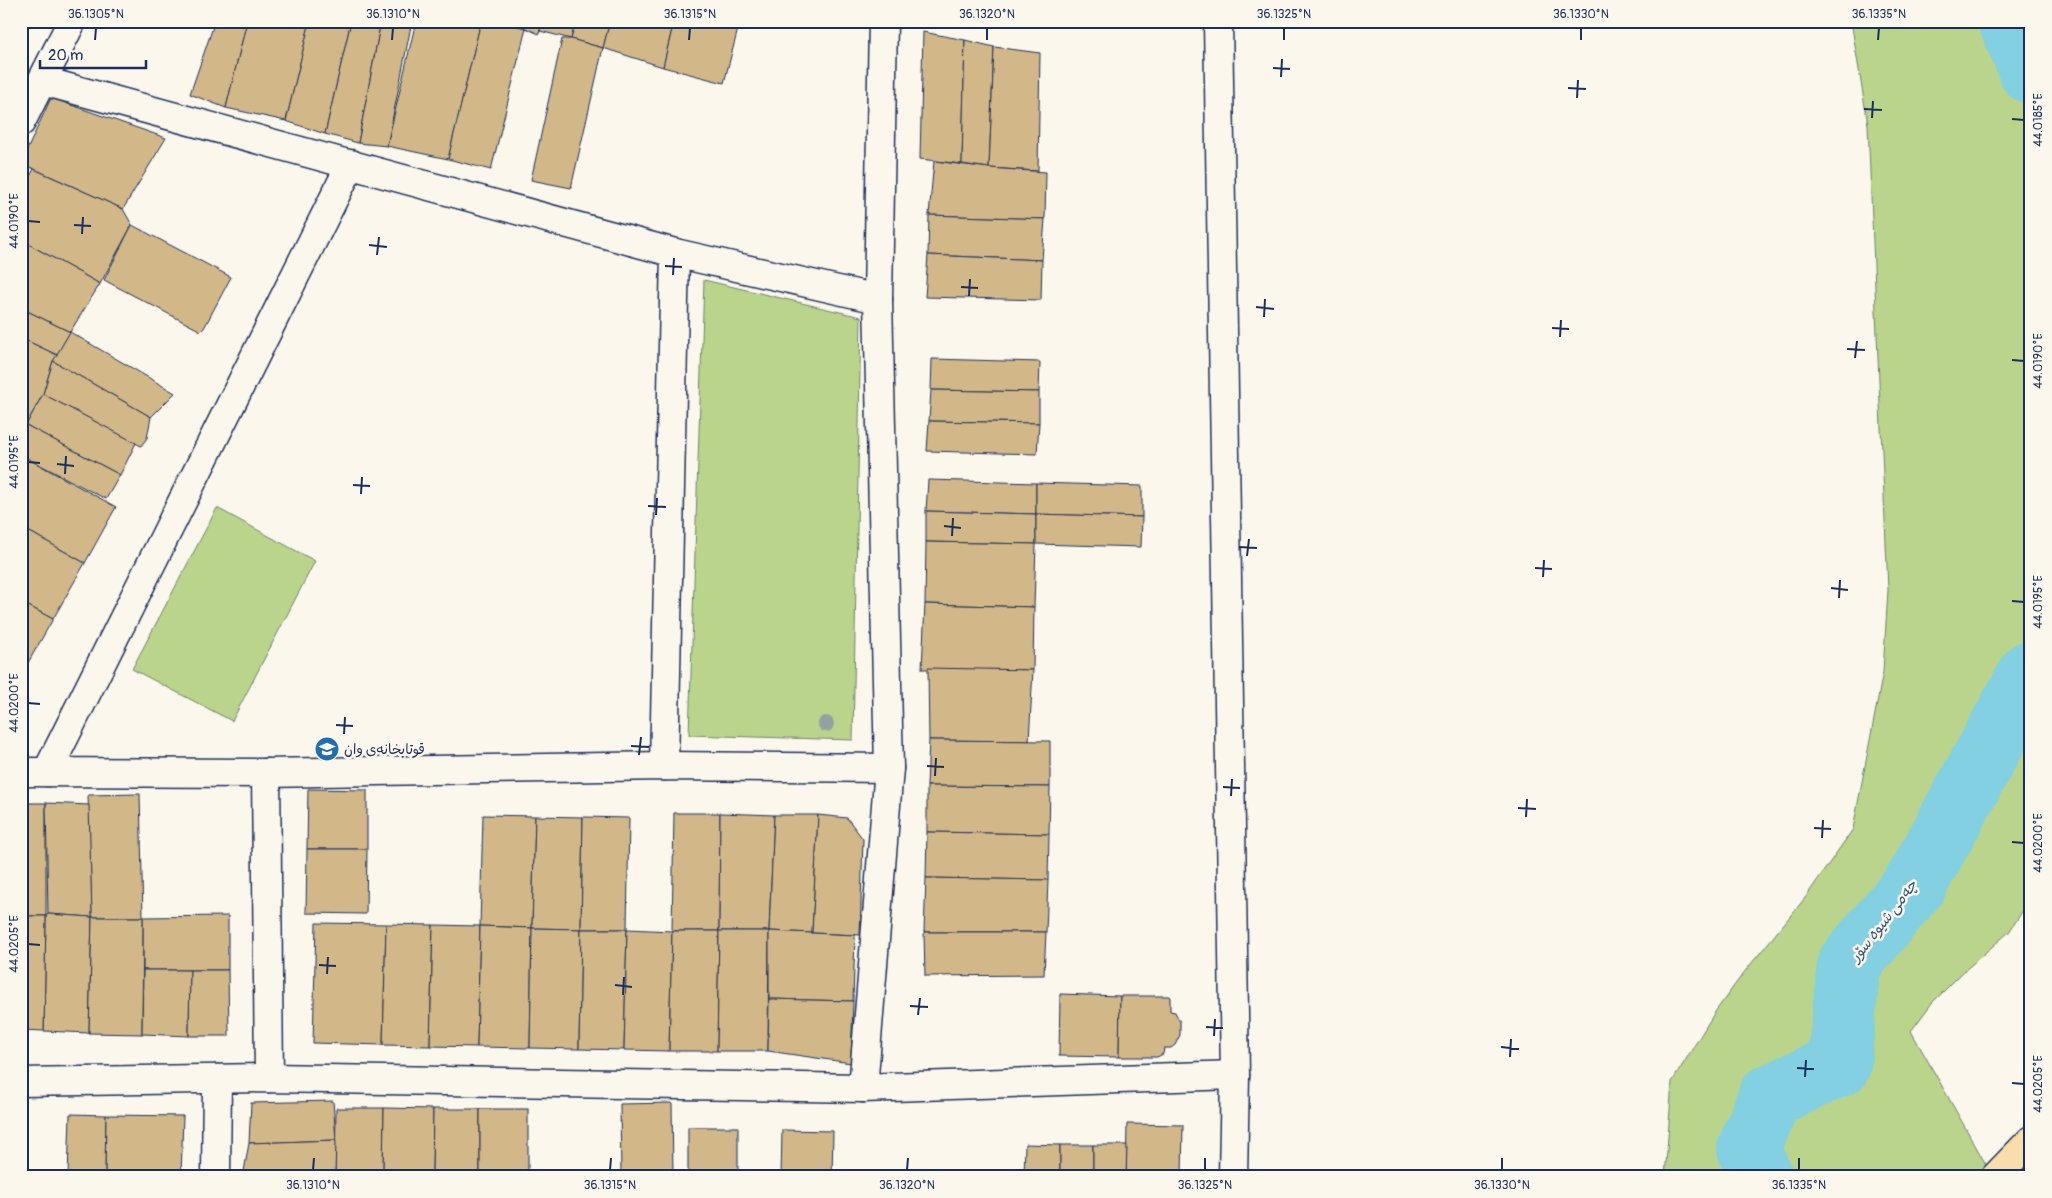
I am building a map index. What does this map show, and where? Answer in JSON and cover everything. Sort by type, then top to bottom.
[{"type":"highway","points":[[1996,1177],[2031,1140]]},
{"type":"street","points":[[21,122],[72,21]]},
{"type":"street","points":[[863,1088],[889,768],[878,299],[883,21]]},
{"type":"street","points":[[1218,21],[1235,1076],[1233,1177]]},
{"type":"street","points":[[43,81],[675,253],[878,299]]},
{"type":"street","points":[[351,164],[34,772],[266,772],[664,766],[889,768]]},
{"type":"street","points":[[664,766],[675,253]]},
{"type":"street","points":[[266,772],[269,1078]]},
{"type":"street","points":[[21,1082],[269,1078],[863,1088],[1235,1076]]},
{"type":"street","points":[[216,1177],[217,1079]]},
{"type":"green space","points":[[1851,21],[2031,21],[2031,898],[2009,932],[1963,972],[1932,1003],[1911,1031],[1993,1177],[1665,1177],[1672,1082],[1715,1012],[1742,975],[1805,898],[1853,829],[1883,672],[1888,590],[1868,125]]},
{"type":"green space","points":[[704,280],[861,317],[853,740],[689,735]]},
{"type":"green space","points":[[217,508],[315,561],[232,721],[132,669]]},
{"type":"building","points":[[215,21],[247,21],[226,108],[190,94]]},
{"type":"building","points":[[247,21],[310,21],[286,121],[226,108]]},
{"type":"building","points":[[310,21],[351,21],[325,134],[286,121]]},
{"type":"building","points":[[351,21],[381,21],[358,143],[325,134]]},
{"type":"building","points":[[381,21],[412,21],[387,146],[358,143]]},
{"type":"building","points":[[416,21],[481,21],[448,159],[387,146]]},
{"type":"building","points":[[481,21],[496,21],[526,28],[491,170],[448,159]]},
{"type":"building","points":[[510,21],[542,21],[539,34]]},
{"type":"building","points":[[542,21],[576,21],[571,39],[540,31]]},
{"type":"building","points":[[576,21],[610,21],[603,48],[571,39]]},
{"type":"building","points":[[610,21],[674,21],[663,67],[603,48]]},
{"type":"building","points":[[674,21],[740,21],[724,83],[663,67]]},
{"type":"building","points":[[923,32],[965,40],[962,164],[920,159]]},
{"type":"building","points":[[562,39],[571,39],[603,48],[571,188],[531,180]]},
{"type":"building","points":[[965,40],[994,47],[989,168],[962,164]]},
{"type":"building","points":[[994,47],[1040,53],[1038,171],[989,168]]},
{"type":"building","points":[[51,98],[166,138],[123,209],[21,163]]},
{"type":"building","points":[[934,161],[989,168],[1046,172],[1045,219],[929,215]]},
{"type":"building","points":[[34,169],[123,209],[132,225],[100,284],[21,240],[21,192]]},
{"type":"building","points":[[929,215],[1045,219],[1042,260],[928,255]]},
{"type":"building","points":[[132,225],[231,277],[201,331],[104,280]]},
{"type":"building","points":[[21,240],[100,284],[70,332],[21,308]]},
{"type":"building","points":[[928,255],[1042,260],[1041,300],[925,297]]},
{"type":"building","points":[[21,308],[70,332],[57,355],[21,338]]},
{"type":"building","points":[[70,332],[175,393],[151,417],[53,361]]},
{"type":"building","points":[[21,338],[57,355],[53,361],[43,394],[26,425],[21,422]]},
{"type":"building","points":[[932,359],[1040,362],[1039,392],[931,390]]},
{"type":"building","points":[[53,361],[151,417],[147,438],[141,446],[43,394]]},
{"type":"building","points":[[931,390],[1039,392],[1039,423],[929,421]]},
{"type":"building","points":[[43,394],[136,443],[120,475],[26,425]]},
{"type":"building","points":[[929,421],[1039,423],[1037,454],[927,451]]},
{"type":"building","points":[[26,425],[120,475],[106,499],[21,455],[21,435]]},
{"type":"building","points":[[21,455],[116,507],[85,563],[21,527]]},
{"type":"building","points":[[928,480],[1036,483],[1036,514],[926,511]]},
{"type":"building","points":[[1036,483],[1142,486],[1142,517],[1036,514]]},
{"type":"building","points":[[926,511],[1036,514],[1036,544],[926,542]]},
{"type":"building","points":[[1036,514],[1142,517],[1141,547],[1036,544]]},
{"type":"building","points":[[21,527],[85,563],[53,619],[21,602]]},
{"type":"building","points":[[926,542],[1036,544],[1034,607],[925,604]]},
{"type":"building","points":[[21,602],[53,619],[21,675]]},
{"type":"building","points":[[925,604],[1034,607],[1033,670],[922,669]]},
{"type":"building","points":[[928,668],[1033,670],[1029,741],[929,740]]},
{"type":"building","points":[[929,740],[1050,741],[1050,787],[927,786]]},
{"type":"building","points":[[927,786],[1050,787],[1049,834],[927,832]]},
{"type":"building","points":[[308,789],[367,790],[367,849],[307,849]]},
{"type":"building","points":[[140,794],[143,917],[92,917],[88,795]]},
{"type":"building","points":[[21,803],[46,803],[46,916],[21,916]]},
{"type":"building","points":[[46,803],[89,805],[92,917],[48,914]]},
{"type":"building","points":[[674,813],[720,813],[719,931],[672,931]]},
{"type":"building","points":[[720,813],[774,815],[769,931],[719,931]]},
{"type":"building","points":[[483,815],[535,816],[532,928],[480,926]]},
{"type":"building","points":[[774,815],[818,815],[812,933],[769,931]]},
{"type":"building","points":[[818,815],[847,818],[863,839],[860,935],[812,933]]},
{"type":"building","points":[[535,816],[583,817],[581,929],[532,928]]},
{"type":"building","points":[[583,817],[629,818],[627,929],[581,929]]},
{"type":"building","points":[[927,832],[1049,834],[1048,880],[926,878]]},
{"type":"building","points":[[307,849],[367,849],[366,914],[306,913]]},
{"type":"building","points":[[926,878],[1048,880],[1046,932],[924,932]]},
{"type":"building","points":[[48,914],[92,917],[89,1033],[44,1031],[46,916]]},
{"type":"building","points":[[21,916],[46,916],[44,1031],[21,1030]]},
{"type":"building","points":[[228,916],[228,970],[143,970],[143,917]]},
{"type":"building","points":[[92,917],[143,917],[142,1034],[89,1033]]},
{"type":"building","points":[[316,923],[386,924],[383,1045],[313,1043]]},
{"type":"building","points":[[386,924],[433,925],[430,1046],[383,1045]]},
{"type":"building","points":[[433,925],[480,926],[477,1047],[430,1046]]},
{"type":"building","points":[[480,926],[532,928],[530,1048],[477,1047]]},
{"type":"building","points":[[532,928],[581,929],[579,1049],[530,1048]]},
{"type":"building","points":[[581,929],[627,929],[624,1050],[579,1049]]},
{"type":"building","points":[[627,929],[672,931],[669,1051],[624,1050]]},
{"type":"building","points":[[672,931],[719,931],[717,1051],[669,1051]]},
{"type":"building","points":[[719,931],[769,931],[768,1051],[717,1051]]},
{"type":"building","points":[[769,931],[855,935],[853,1001],[769,999]]},
{"type":"building","points":[[924,932],[1046,932],[1044,975],[925,976]]},
{"type":"building","points":[[143,970],[190,970],[189,1036],[142,1034]]},
{"type":"building","points":[[190,970],[228,970],[229,1036],[189,1036]]},
{"type":"building","points":[[1060,994],[1120,996],[1119,1057],[1059,1056]]},
{"type":"building","points":[[1120,996],[1170,996],[1170,1011],[1175,1012],[1180,1022],[1180,1035],[1175,1045],[1171,1048],[1164,1048],[1163,1054],[1157,1057],[1119,1057]]},
{"type":"building","points":[[769,999],[853,1001],[851,1063],[768,1051]]},
{"type":"building","points":[[333,1101],[336,1140],[249,1143],[251,1103]]},
{"type":"building","points":[[672,1103],[673,1177],[621,1177],[620,1104]]},
{"type":"building","points":[[336,1108],[384,1108],[383,1177],[335,1177]]},
{"type":"building","points":[[384,1108],[433,1109],[432,1177],[383,1177]]},
{"type":"building","points":[[433,1109],[480,1109],[480,1177],[432,1177]]},
{"type":"building","points":[[480,1109],[528,1109],[528,1177],[480,1177]]},
{"type":"building","points":[[70,1114],[106,1115],[105,1177],[68,1177]]},
{"type":"building","points":[[106,1115],[183,1116],[181,1177],[105,1177]]},
{"type":"building","points":[[1127,1124],[1183,1125],[1182,1177],[1126,1177]]},
{"type":"building","points":[[688,1127],[738,1127],[738,1177],[688,1177]]},
{"type":"building","points":[[782,1130],[833,1131],[832,1177],[781,1177]]},
{"type":"building","points":[[336,1140],[335,1177],[243,1177],[249,1143]]},
{"type":"building","points":[[1025,1144],[1060,1145],[1060,1177],[1024,1177]]},
{"type":"building","points":[[1060,1145],[1093,1145],[1093,1177],[1060,1177]]},
{"type":"building","points":[[1093,1145],[1127,1145],[1126,1177],[1093,1177]]},
{"type":"waterway","name":"چەمی شیوە سۆر","points":[[2010,21],[2031,72]]},
{"type":"waterway","name":"چەمی شیوە سۆر","points":[[1761,1177],[1749,1149],[1770,1096],[1839,1065],[1849,964],[1916,883],[2031,672]]},
{"type":"place","name":"قوتابخانەی وان","points":[[327,749]]}]
